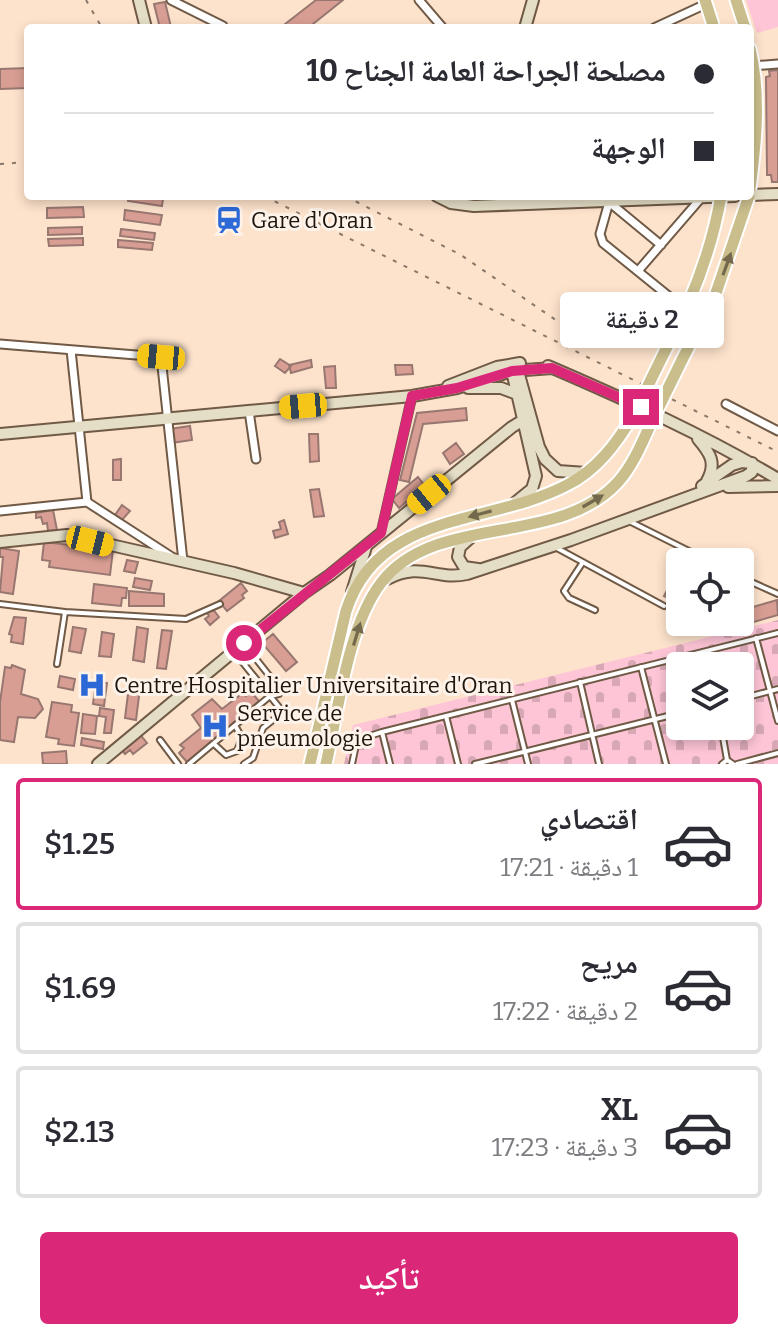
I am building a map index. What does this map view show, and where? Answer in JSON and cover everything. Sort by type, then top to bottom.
[{"type":"main road","points":[[736,0],[744,24]]},
{"type":"main road","points":[[705,2],[713,24]]},
{"type":"main road","points":[[754,96],[754,147]]},
{"type":"main road","points":[[310,764],[351,598],[367,570],[398,543],[436,527],[565,486],[586,473],[615,443],[634,414],[687,311],[705,266],[720,200]]},
{"type":"main road","points":[[326,764],[355,640],[363,616],[382,582],[411,556],[557,517],[593,502],[613,487],[628,468],[716,293],[748,200]]},
{"type":"street","points":[[139,0],[145,24]]},
{"type":"street","points":[[171,0],[219,24]]},
{"type":"street","points":[[419,0],[440,24]]},
{"type":"street","points":[[526,24],[533,0]]},
{"type":"street","points":[[662,24],[705,2]]},
{"type":"street","points":[[754,66],[778,64]]},
{"type":"street","points":[[754,196],[778,194]]},
{"type":"street","points":[[445,200],[451,203],[646,200]]},
{"type":"street","points":[[638,271],[699,200]]},
{"type":"street","points":[[609,202],[661,245]]},
{"type":"street","points":[[609,202],[600,234],[603,243],[687,311]]},
{"type":"street","points":[[0,344],[161,357],[178,559]]},
{"type":"street","points":[[71,350],[87,502]]},
{"type":"street","points":[[463,387],[514,368]]},
{"type":"street","points":[[514,368],[517,394],[542,453],[553,467],[564,472],[586,473]]},
{"type":"street","points":[[509,506],[527,494],[535,484],[535,470],[514,368]]},
{"type":"street","points":[[443,389],[460,380],[514,368],[552,368],[688,430],[778,479]]},
{"type":"street","points":[[0,434],[412,396],[463,387],[505,389],[517,394]]},
{"type":"street","points":[[381,533],[412,396]]},
{"type":"street","points":[[726,404],[778,431]]},
{"type":"street","points":[[249,411],[256,459]]},
{"type":"street","points":[[98,764],[525,415]]},
{"type":"street","points":[[688,430],[713,460],[711,473],[702,486]]},
{"type":"street","points":[[691,495],[732,465],[752,463]]},
{"type":"street","points":[[382,582],[409,571],[426,570],[459,576],[553,546],[746,476],[753,470],[752,463]]},
{"type":"street","points":[[691,495],[740,485],[778,486]]},
{"type":"street","points":[[0,511],[87,502],[178,559]]},
{"type":"street","points":[[0,542],[67,535],[178,559],[304,593]]},
{"type":"street","points":[[470,538],[460,547],[458,557],[464,567],[480,569]]},
{"type":"street","points":[[351,598],[356,572],[367,545]]},
{"type":"street","points":[[330,575],[340,575],[346,579],[351,598]]},
{"type":"street","points":[[279,587],[290,604]]},
{"type":"lane","points":[[626,520],[683,548]]},
{"type":"lane","points":[[553,546],[633,592],[664,606]]},
{"type":"lane","points":[[583,562],[564,591],[569,598],[595,610]]},
{"type":"lane","points":[[754,583],[778,594]]},
{"type":"lane","points":[[0,604],[65,612],[186,619],[220,604]]},
{"type":"lane","points":[[57,664],[65,612]]},
{"type":"lane","points":[[352,764],[357,740],[382,732],[778,633]]},
{"type":"lane","points":[[756,638],[778,721]]},
{"type":"lane","points":[[189,764],[270,696],[275,697],[281,691],[244,643]]},
{"type":"lane","points":[[234,651],[283,712],[263,728],[253,758],[244,764]]},
{"type":"lane","points":[[641,667],[666,764]]},
{"type":"lane","points":[[580,682],[599,764]]},
{"type":"lane","points":[[754,695],[778,689]]},
{"type":"lane","points":[[511,700],[528,764]]},
{"type":"lane","points":[[446,716],[458,764]]},
{"type":"lane","points":[[475,764],[666,717]]},
{"type":"lane","points":[[214,744],[226,755],[237,751],[242,738],[236,727]]},
{"type":"lane","points":[[382,732],[390,764]]},
{"type":"lane","points":[[160,740],[178,764]]},
{"type":"lane","points":[[723,740],[727,760]]},
{"type":"lane","points":[[727,760],[735,764],[778,753]]},
{"type":"lane","points":[[722,764],[727,760]]},
{"type":"green space","points":[[746,0],[778,0],[778,27],[757,33]]},
{"type":"green space","points":[[778,620],[778,764],[344,764],[353,725],[713,636],[754,636],[754,626]]},
{"type":"building","points":[[316,0],[343,0],[313,24],[285,24]]},
{"type":"building","points":[[165,2],[170,24],[159,24],[154,4]]},
{"type":"building","points":[[24,68],[24,88],[0,89],[0,69]]},
{"type":"building","points":[[778,70],[778,182],[772,182],[771,175],[767,175],[766,77],[770,76],[769,71]]},
{"type":"building","points":[[128,200],[163,200],[162,206]]},
{"type":"building","points":[[83,207],[84,217],[47,218],[47,208]]},
{"type":"building","points":[[125,210],[162,215],[160,225],[124,220]]},
{"type":"building","points":[[82,227],[82,234],[48,235],[48,228]]},
{"type":"building","points":[[121,229],[155,233],[154,240],[120,236]]},
{"type":"building","points":[[83,238],[83,245],[49,246],[48,239]]},
{"type":"building","points":[[118,240],[153,243],[152,250],[118,247]]},
{"type":"building","points":[[280,359],[291,366],[285,373],[275,366]]},
{"type":"building","points":[[311,360],[312,367],[291,373],[289,365]]},
{"type":"building","points":[[395,365],[412,365],[413,374],[396,375]]},
{"type":"building","points":[[335,366],[336,388],[326,388],[324,367]]},
{"type":"building","points":[[466,408],[467,420],[423,424],[409,482],[400,480],[417,413]]},
{"type":"building","points":[[190,426],[192,440],[171,443],[169,429]]},
{"type":"building","points":[[309,434],[318,434],[319,461],[310,462]]},
{"type":"building","points":[[456,443],[464,454],[450,464],[443,453]]},
{"type":"building","points":[[121,459],[121,480],[113,480],[113,460]]},
{"type":"building","points":[[418,477],[425,486],[399,508],[392,499]]},
{"type":"building","points":[[319,489],[324,516],[314,517],[310,490]]},
{"type":"building","points":[[122,505],[130,511],[122,520],[115,515]]},
{"type":"building","points":[[53,510],[57,530],[48,531],[47,523],[43,524],[41,517],[36,518],[36,513]]},
{"type":"building","points":[[284,520],[288,534],[275,538],[273,531],[281,529],[279,522]]},
{"type":"building","points":[[44,542],[113,550],[110,575],[49,567],[50,561],[42,560]]},
{"type":"building","points":[[0,548],[19,551],[13,594],[0,592],[3,557],[0,557]]},
{"type":"building","points":[[127,560],[138,562],[135,573],[124,571]]},
{"type":"building","points":[[135,578],[152,581],[150,590],[133,587]]},
{"type":"building","points":[[241,583],[247,591],[242,595],[244,598],[227,611],[219,601]]},
{"type":"building","points":[[94,584],[127,588],[126,598],[122,598],[121,606],[92,603]]},
{"type":"building","points":[[129,591],[164,594],[164,606],[129,606]]},
{"type":"building","points":[[777,600],[778,615],[754,622],[754,607]]},
{"type":"building","points":[[212,608],[219,617],[210,625],[205,619]]},
{"type":"building","points":[[14,617],[26,618],[23,644],[11,642],[12,635],[9,634]]},
{"type":"building","points":[[73,627],[86,629],[81,653],[69,651]]},
{"type":"building","points":[[137,627],[148,629],[144,662],[133,660]]},
{"type":"building","points":[[162,630],[172,631],[166,669],[157,668]]},
{"type":"building","points":[[102,632],[114,634],[111,657],[99,656]]},
{"type":"building","points":[[273,634],[297,662],[286,671],[262,643]]},
{"type":"building","points":[[12,665],[25,670],[21,694],[38,699],[43,709],[35,718],[18,717],[14,742],[0,740],[0,702],[5,667],[11,668]]},
{"type":"building","points":[[60,676],[75,679],[73,690],[58,687]]},
{"type":"building","points":[[96,681],[107,683],[104,706],[93,704]]},
{"type":"building","points":[[129,686],[140,688],[136,720],[125,718]]},
{"type":"building","name":"Service de pneumologie","points":[[244,692],[246,696],[251,692],[259,701],[187,762],[179,753],[184,748],[180,745],[201,728],[192,715],[212,699],[222,709]]},
{"type":"building","points":[[52,702],[72,705],[71,712],[79,713],[74,746],[58,744],[59,739],[46,737]]},
{"type":"building","points":[[100,708],[114,710],[111,733],[104,733],[106,717],[99,716]]},
{"type":"building","points":[[83,714],[97,716],[95,734],[81,733]]},
{"type":"building","points":[[139,733],[147,743],[133,754],[130,750],[125,754],[120,748]]},
{"type":"building","points":[[82,738],[104,742],[103,749],[81,745]]},
{"type":"building","points":[[66,751],[67,764],[43,764],[42,753]]},
{"type":"railway","points":[[86,0],[100,24]]},
{"type":"railway","points":[[0,164],[24,162]]},
{"type":"railway","points":[[272,200],[778,452]]},
{"type":"railway","points":[[353,200],[461,255],[563,325]]},
{"type":"place","name":"Gare d'Oran","points":[[229,220]]},
{"type":"place","name":"Centre Hospitalier Universitaire d'Oran","points":[[92,685]]},
{"type":"place","name":"Service de pneumologie","points":[[215,726]]},
{"type":"route","points":[[244,643],[381,533],[412,396],[457,388],[512,371],[552,368],[641,407]]}]
